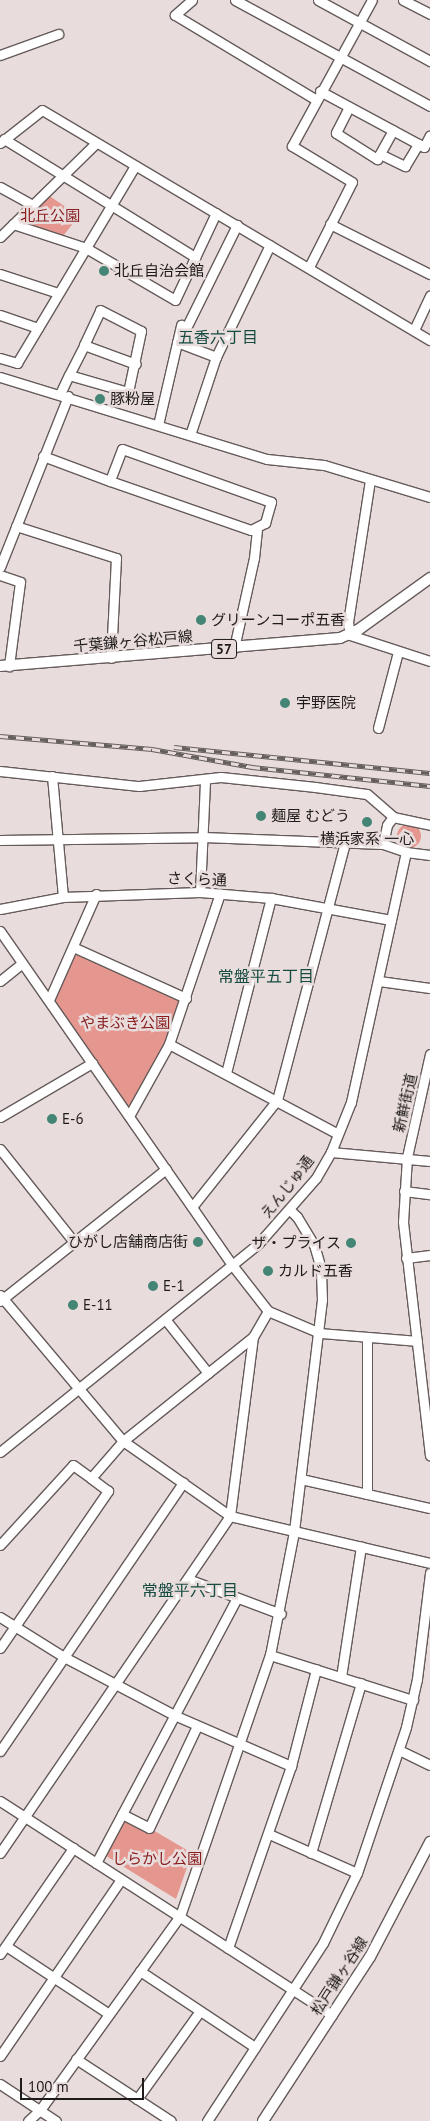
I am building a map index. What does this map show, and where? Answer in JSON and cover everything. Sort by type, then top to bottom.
[{"type":"main road","name":"千葉鎌ヶ谷松戸線","points":[[4,666],[234,648],[350,635],[430,578]]},
{"type":"main road","name":"松戸鎌ヶ谷線","points":[[262,2121],[370,1958],[430,1842]]},
{"type":"street","points":[[192,0],[175,15],[317,95],[349,107],[424,147],[430,135]]},
{"type":"street","points":[[234,0],[430,106]]},
{"type":"street","points":[[318,0],[430,61]]},
{"type":"street","points":[[309,267],[352,182],[292,146],[317,95],[372,0]]},
{"type":"street","points":[[403,0],[430,14]]},
{"type":"street","points":[[0,55],[58,34]]},
{"type":"street","points":[[349,107],[336,133],[377,159],[393,130]]},
{"type":"street","points":[[195,257],[63,175],[2,141],[42,110],[430,340]]},
{"type":"street","points":[[1,235],[96,143]]},
{"type":"street","points":[[380,154],[405,166],[418,144]]},
{"type":"street","points":[[1,360],[17,364],[135,166]]},
{"type":"street","points":[[0,187],[33,205]]},
{"type":"street","points":[[14,224],[86,248],[175,300],[216,213]]},
{"type":"street","points":[[330,224],[430,274]]},
{"type":"street","points":[[158,425],[177,342],[237,225]]},
{"type":"street","points":[[190,435],[216,356],[270,244]]},
{"type":"street","points":[[0,274],[58,293]]},
{"type":"street","points":[[414,330],[430,296]]},
{"type":"street","points":[[0,567],[43,456],[64,395],[69,374],[100,310],[141,331],[136,364],[128,392],[69,374]]},
{"type":"street","points":[[0,315],[38,328]]},
{"type":"street","points":[[177,342],[216,356]]},
{"type":"street","points":[[84,345],[136,364]]},
{"type":"street","points":[[0,377],[64,395],[267,459],[324,465],[430,497]]},
{"type":"street","points":[[110,481],[122,449],[271,502],[265,523],[257,529],[254,558],[234,648]]},
{"type":"street","points":[[43,456],[110,481],[257,529]]},
{"type":"street","points":[[370,480],[348,622],[350,635],[430,662]]},
{"type":"street","points":[[16,526],[116,558],[111,658]]},
{"type":"street","points":[[0,575],[20,582],[4,666]]},
{"type":"street","points":[[378,728],[398,652]]},
{"type":"street","points":[[0,771],[139,786],[205,780],[221,776],[367,794],[393,817],[430,825]]},
{"type":"street","points":[[52,776],[63,897]]},
{"type":"street","points":[[200,892],[205,780]]},
{"type":"street","points":[[383,844],[387,825],[393,817]]},
{"type":"street","points":[[0,840],[203,837],[383,844],[406,852],[430,855]]},
{"type":"street","points":[[192,1207],[277,1100],[345,842]]},
{"type":"street","name":"えんじゅ通","points":[[0,1452],[233,1266],[290,1210],[330,1152],[351,1102],[406,852]]},
{"type":"street","name":"さくら通","points":[[0,909],[63,897],[96,894],[200,892],[271,898],[391,920]]},
{"type":"street","points":[[129,1116],[170,1044],[220,893]]},
{"type":"street","points":[[49,1000],[96,894]]},
{"type":"street","points":[[226,1073],[271,898]]},
{"type":"street","points":[[0,931],[233,1266],[268,1311],[320,1334],[416,1341]]},
{"type":"street","points":[[73,947],[186,998]]},
{"type":"street","points":[[0,981],[22,963]]},
{"type":"street","points":[[379,981],[430,988]]},
{"type":"street","points":[[170,1044],[338,1134]]},
{"type":"street","name":"新鮮街道","points":[[430,1054],[406,1157],[404,1191],[406,1258],[416,1341],[428,1399],[430,1455]]},
{"type":"street","points":[[0,1116],[92,1064]]},
{"type":"street","points":[[0,1149],[74,1242]]},
{"type":"street","points":[[330,1152],[406,1157],[430,1161]]},
{"type":"street","points":[[166,1169],[1,1298],[124,1441],[230,1516],[430,1563]]},
{"type":"street","points":[[404,1191],[430,1194]]},
{"type":"street","points":[[28,2121],[40,2110],[180,1916],[270,1655],[281,1614],[294,1531],[320,1334],[320,1269],[314,1245],[298,1217],[290,1210]]},
{"type":"street","points":[[406,1258],[430,1255]]},
{"type":"street","points":[[91,1478],[124,1441],[253,1337],[268,1311]]},
{"type":"street","points":[[165,1319],[208,1373]]},
{"type":"street","points":[[0,1853],[230,1516],[253,1337]]},
{"type":"street","points":[[367,1338],[367,1494]]},
{"type":"street","points":[[0,1545],[73,1466],[108,1491],[0,1648]]},
{"type":"street","points":[[301,1479],[430,1508]]},
{"type":"street","points":[[0,1751],[183,1483]]},
{"type":"street","points":[[341,1677],[361,1547]]},
{"type":"street","points":[[207,2121],[323,1943],[357,1873],[399,1750],[413,1700],[430,1573]]},
{"type":"street","points":[[188,1579],[281,1614]]},
{"type":"street","points":[[96,1863],[236,1598]]},
{"type":"street","points":[[0,1617],[64,1657],[174,1715],[240,1746],[291,1766]]},
{"type":"street","points":[[270,1655],[413,1700]]},
{"type":"street","points":[[228,1948],[291,1766],[316,1669]]},
{"type":"street","points":[[311,1853],[361,1684]]},
{"type":"street","points":[[122,1814],[149,1828],[197,1726]]},
{"type":"street","points":[[399,1750],[430,1764]]},
{"type":"street","points":[[0,1801],[332,2015]]},
{"type":"street","points":[[269,1834],[357,1873]]},
{"type":"street","points":[[0,1954],[73,1848]]},
{"type":"street","points":[[0,2056],[121,1879]]},
{"type":"street","points":[[6,1946],[109,2014]]},
{"type":"street","points":[[140,1971],[255,2047]]},
{"type":"street","points":[[137,2099],[200,2011]]},
{"type":"street","points":[[76,2059],[170,2121]]},
{"type":"street","points":[[0,2084],[56,2121]]},
{"type":"green space","name":"北丘公園","points":[[48,195],[79,216],[63,236],[20,222]]},
{"type":"green space","points":[[409,824],[418,827],[421,836],[418,845],[409,848],[400,845],[397,836],[400,827]]},
{"type":"green space","name":"やまぶき公園","points":[[77,954],[179,999],[180,1002],[168,1036],[131,1106],[127,1106],[54,1001],[73,955]]},
{"type":"green space","name":"しらかし公園","points":[[124,1813],[192,1853],[176,1899],[103,1854]]},
{"type":"railway","points":[[0,736],[152,749],[252,767],[430,786]]},
{"type":"railway","points":[[174,747],[430,773]]},
{"type":"place","name":"北丘自治会館","points":[[104,271]]},
{"type":"place","name":"豚粉屋","points":[[100,399]]},
{"type":"place","name":"グリーンコーポ五香","points":[[201,620]]},
{"type":"place","name":"宇野医院","points":[[285,703]]},
{"type":"place","name":"麺屋 むどう","points":[[261,816]]},
{"type":"place","name":"横浜家系 一心","points":[[367,822]]},
{"type":"place","name":"E-6","points":[[52,1119]]},
{"type":"place","name":"ひがし店舗商店街","points":[[198,1242]]},
{"type":"place","name":"ザ・プライス","points":[[351,1243]]},
{"type":"place","name":"カルド五香","points":[[268,1271]]},
{"type":"place","name":"E-1","points":[[153,1286]]},
{"type":"place","name":"E-11","points":[[73,1305]]},
{"type":"district","name":"五香六丁目","points":[[218,337]]},
{"type":"district","name":"常盤平五丁目","points":[[266,976]]},
{"type":"district","name":"常盤平六丁目","points":[[190,1590]]}]
